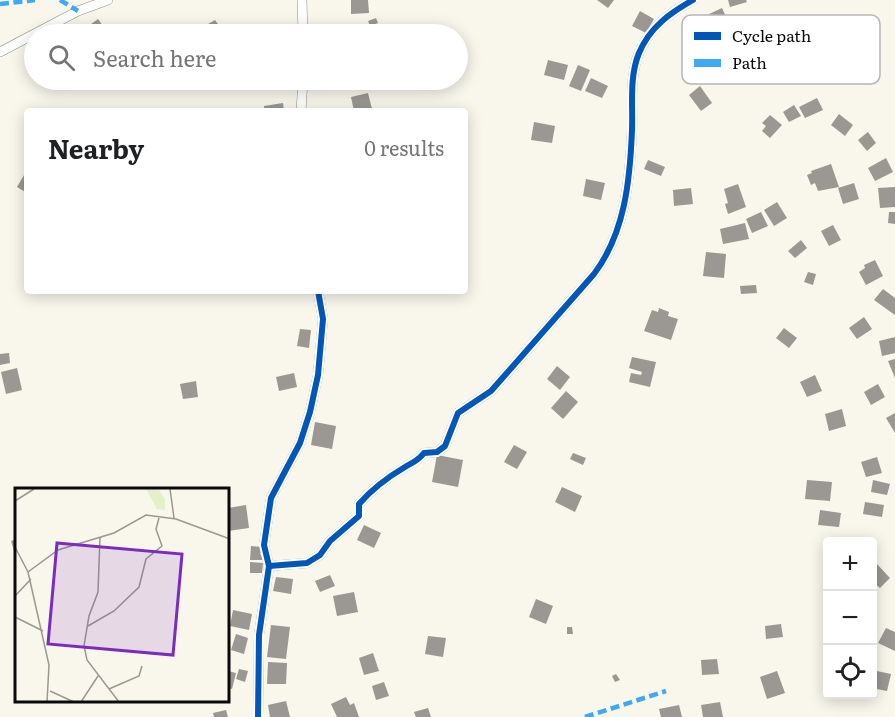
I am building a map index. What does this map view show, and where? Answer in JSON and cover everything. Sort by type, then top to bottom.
[{"type":"street","points":[[53,24],[78,11],[108,0]]},
{"type":"street","points":[[302,0],[303,24]]},
{"type":"street","points":[[269,566],[307,563],[320,555],[330,541],[359,516],[359,504],[367,495],[407,465],[418,461],[424,453],[436,452],[445,446],[458,413],[491,391],[609,255],[618,232],[623,205],[632,132],[633,86],[639,54],[651,33],[667,15],[693,0]]},
{"type":"street","points":[[0,52],[24,39]]},
{"type":"street","points":[[301,108],[302,90]]},
{"type":"street","points":[[258,717],[259,635],[269,566],[264,545],[270,498],[300,443],[318,375],[323,319],[319,294]]},
{"type":"building","points":[[351,0],[368,0],[369,13],[351,14]]},
{"type":"building","points":[[597,0],[614,0],[608,8]]},
{"type":"building","points":[[728,0],[746,0],[747,2],[730,7]]},
{"type":"building","points":[[722,8],[725,15],[707,15]]},
{"type":"building","points":[[640,11],[654,19],[646,33],[632,26]]},
{"type":"building","points":[[376,18],[378,23],[369,24],[368,21]]},
{"type":"building","points":[[98,19],[102,24],[91,24]]},
{"type":"building","points":[[548,60],[568,65],[564,80],[544,75]]},
{"type":"building","points":[[578,65],[590,70],[581,91],[569,86]]},
{"type":"building","points":[[591,78],[608,86],[602,98],[585,91]]},
{"type":"building","points":[[700,86],[712,103],[701,111],[689,95]]},
{"type":"building","points":[[368,93],[372,108],[353,108],[351,97]]},
{"type":"building","points":[[817,98],[823,110],[805,118],[799,107]]},
{"type":"building","points":[[283,103],[284,108],[264,108],[264,106]]},
{"type":"building","points":[[794,105],[801,116],[789,122],[783,112]]},
{"type":"building","points":[[839,114],[853,125],[845,136],[831,125]]},
{"type":"building","points":[[770,115],[782,125],[770,138],[762,131],[766,126],[762,123]]},
{"type":"building","points":[[534,122],[555,126],[552,143],[531,140]]},
{"type":"building","points":[[868,132],[876,143],[867,151],[858,140]]},
{"type":"building","points":[[886,158],[893,172],[875,181],[868,168]]},
{"type":"building","points":[[648,160],[665,167],[661,176],[644,169]]},
{"type":"building","points":[[831,164],[839,187],[818,191],[815,183],[811,185],[807,175],[812,173],[811,171]]},
{"type":"building","points":[[24,175],[24,191],[17,187]]},
{"type":"building","points":[[586,179],[605,183],[601,200],[583,196]]},
{"type":"building","points":[[854,183],[859,199],[843,204],[838,188]]},
{"type":"building","points":[[738,184],[746,207],[728,214],[724,189]]},
{"type":"building","points":[[895,187],[895,207],[880,208],[878,188]]},
{"type":"building","points":[[691,188],[693,204],[674,206],[673,190]]},
{"type":"building","points":[[777,202],[787,218],[774,226],[764,210]]},
{"type":"building","points":[[761,212],[768,226],[752,233],[746,219]]},
{"type":"building","points":[[889,212],[895,212],[895,224],[888,223]]},
{"type":"building","points":[[745,223],[749,239],[723,244],[720,229]]},
{"type":"building","points":[[833,225],[841,240],[829,246],[821,231]]},
{"type":"building","points":[[801,240],[807,248],[795,258],[788,251]]},
{"type":"building","points":[[706,252],[726,254],[724,278],[703,276]]},
{"type":"building","points":[[875,260],[883,276],[866,285],[859,272],[865,268],[864,265]]},
{"type":"building","points":[[808,272],[816,274],[813,285],[804,282]]},
{"type":"building","points":[[756,285],[757,293],[741,294],[740,286]]},
{"type":"building","points":[[883,289],[895,298],[895,315],[874,300]]},
{"type":"building","points":[[659,308],[669,312],[668,316],[678,319],[671,340],[644,331],[652,310],[658,312]]},
{"type":"building","points":[[864,317],[872,329],[857,339],[849,328]]},
{"type":"building","points":[[784,328],[797,338],[789,348],[776,338]]},
{"type":"building","points":[[300,329],[311,330],[309,348],[297,346]]},
{"type":"building","points":[[895,337],[895,353],[882,356],[879,341]]},
{"type":"building","points":[[9,353],[10,363],[0,365],[0,354]]},
{"type":"building","points":[[632,357],[656,362],[650,387],[629,382],[631,373],[641,375],[642,372],[629,368]]},
{"type":"building","points":[[895,359],[895,378],[888,361]]},
{"type":"building","points":[[557,366],[570,377],[560,390],[547,379]]},
{"type":"building","points":[[17,368],[22,390],[6,394],[1,372]]},
{"type":"building","points":[[294,373],[297,387],[279,391],[276,377]]},
{"type":"building","points":[[815,375],[822,391],[807,397],[800,382]]},
{"type":"building","points":[[196,381],[198,397],[183,399],[180,384]]},
{"type":"building","points":[[878,384],[885,397],[871,405],[864,392]]},
{"type":"building","points":[[566,391],[578,402],[563,419],[551,408]]},
{"type":"building","points":[[842,409],[846,426],[829,431],[825,414]]},
{"type":"building","points":[[895,413],[895,433],[886,418]]},
{"type":"building","points":[[315,422],[336,426],[332,449],[311,445]]},
{"type":"building","points":[[514,445],[527,452],[517,469],[504,462]]},
{"type":"building","points":[[573,453],[586,458],[583,465],[570,459]]},
{"type":"building","points":[[437,455],[463,460],[458,487],[432,482]]},
{"type":"building","points":[[877,457],[882,473],[866,477],[861,462]]},
{"type":"building","points":[[807,480],[832,482],[830,501],[805,499]]},
{"type":"building","points":[[873,480],[890,484],[887,495],[871,492]]},
{"type":"building","points":[[562,487],[582,496],[575,512],[555,502]]},
{"type":"building","points":[[865,502],[884,505],[882,517],[863,514]]},
{"type":"building","points":[[246,505],[249,528],[230,531],[230,508]]},
{"type":"building","points":[[820,510],[841,513],[839,527],[818,525]]},
{"type":"building","points":[[364,525],[381,533],[374,548],[357,540]]},
{"type":"building","points":[[15,539],[15,554],[11,541]]},
{"type":"building","points":[[251,546],[263,547],[263,553],[260,553],[263,560],[250,560]]},
{"type":"building","points":[[250,562],[263,563],[262,573],[250,573]]},
{"type":"building","points":[[877,564],[890,578],[880,588],[877,585]]},
{"type":"building","points":[[330,575],[335,586],[320,592],[315,581]]},
{"type":"building","points":[[276,577],[293,579],[291,594],[273,591]]},
{"type":"building","points":[[354,592],[358,612],[337,616],[333,596]]},
{"type":"building","points":[[536,599],[553,606],[546,624],[529,617]]},
{"type":"building","points":[[233,610],[252,614],[249,630],[230,626]]},
{"type":"building","points":[[781,624],[783,637],[766,639],[765,626]]},
{"type":"building","points":[[271,625],[290,627],[286,659],[267,657]]},
{"type":"building","points":[[567,627],[572,627],[573,634],[567,634]]},
{"type":"building","points":[[886,628],[895,632],[895,651],[878,643]]},
{"type":"building","points":[[236,634],[248,638],[244,654],[231,650]]},
{"type":"building","points":[[428,636],[446,638],[443,657],[425,654]]},
{"type":"building","points":[[373,653],[379,671],[364,675],[359,658]]},
{"type":"building","points":[[717,659],[719,674],[702,675],[701,660]]},
{"type":"building","points":[[268,662],[287,663],[286,684],[267,684]]},
{"type":"building","points":[[239,669],[248,671],[245,682],[236,679]]},
{"type":"building","points":[[777,671],[785,693],[767,699],[760,677]]},
{"type":"building","points":[[877,671],[891,674],[887,691],[877,689]]},
{"type":"building","points":[[230,672],[236,673],[232,689],[230,688]]},
{"type":"building","points":[[616,674],[620,680],[615,682],[612,676]]},
{"type":"building","points":[[384,682],[389,696],[376,700],[372,686]]},
{"type":"building","points":[[346,697],[350,705],[354,703],[359,717],[337,717],[331,704]]},
{"type":"building","points":[[286,701],[290,717],[270,717],[268,705]]},
{"type":"building","points":[[720,702],[723,717],[703,717],[701,705]]},
{"type":"building","points":[[679,705],[682,717],[661,717],[659,709]]},
{"type":"building","points":[[428,708],[431,717],[416,717],[414,712]]},
{"type":"building","points":[[226,710],[228,717],[214,717],[213,713]]},
{"type":"marked path","points":[[0,4],[35,0]]},
{"type":"marked path","points":[[60,0],[78,11]]},
{"type":"marked path","points":[[585,717],[666,691]]},
{"type":"cycle path","points":[[269,566],[307,563],[320,555],[330,541],[359,516],[359,504],[375,488],[424,453],[437,452],[445,446],[458,413],[491,391],[594,274],[613,241],[624,205],[631,149],[633,82],[639,53],[655,28],[676,10],[693,0]]},
{"type":"cycle path","points":[[258,717],[259,635],[269,566],[264,545],[271,498],[300,443],[310,412],[318,375],[323,319],[319,294]]}]
